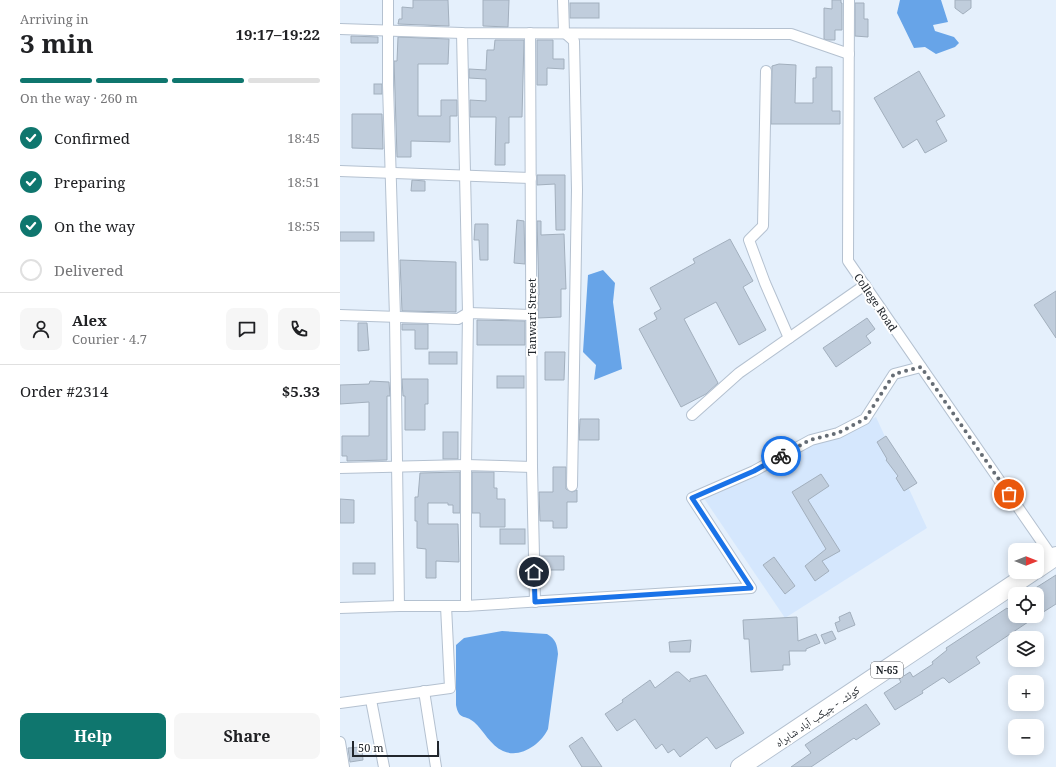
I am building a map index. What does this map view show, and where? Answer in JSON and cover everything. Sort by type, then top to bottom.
[{"type":"highway","points":[[1044,564],[1054,557]]},
{"type":"highway","name":"کوئٹہ - جیکب آباد شاہراہ","points":[[740,767],[1022,579]]},
{"type":"street","points":[[388,0],[395,316],[399,606]]},
{"type":"street","points":[[563,0],[564,32],[574,41],[576,190],[572,486]]},
{"type":"street","name":"College Road","points":[[849,0],[848,261],[1054,557]]},
{"type":"street","points":[[340,29],[388,29],[462,33],[564,32],[688,35],[791,34],[849,54]]},
{"type":"street","points":[[462,33],[468,313],[466,606]]},
{"type":"street","name":"Tanwari Street","points":[[530,33],[532,467],[535,602]]},
{"type":"street","points":[[766,71],[763,226],[748,240],[764,283],[789,338]]},
{"type":"street","points":[[340,171],[531,178]]},
{"type":"street","points":[[692,415],[739,373],[865,285]]},
{"type":"street","points":[[340,315],[458,319],[468,313],[531,315]]},
{"type":"street","points":[[340,608],[466,606],[751,588],[692,498],[754,471],[810,440],[838,433],[865,419],[894,374],[921,367]]},
{"type":"street","points":[[340,468],[466,465],[532,467]]},
{"type":"street","points":[[340,703],[372,700],[450,688],[446,606]]},
{"type":"street","points":[[424,691],[436,767]]},
{"type":"street","points":[[372,700],[384,767]]},
{"type":"street","points":[[340,742],[344,767]]},
{"type":"shaded area","points":[[876,417],[927,528],[785,618],[701,494]]},
{"type":"water","points":[[900,0],[941,0],[948,22],[933,25],[935,31],[954,37],[959,43],[955,47],[936,54],[925,47],[914,48],[897,13]]},
{"type":"water","points":[[603,270],[615,283],[613,302],[622,369],[594,380],[596,365],[583,352],[588,275]]},
{"type":"water","points":[[502,631],[547,634],[556,642],[558,654],[548,729],[545,735],[535,745],[523,752],[510,753],[498,748],[474,722],[459,713],[456,705],[456,645],[464,638]]},
{"type":"building","points":[[413,0],[448,0],[449,26],[398,24],[399,19],[402,19],[402,7],[413,8]]},
{"type":"building","points":[[483,0],[509,0],[508,27],[483,26]]},
{"type":"building","points":[[832,0],[841,0],[842,3],[842,30],[835,30],[835,40],[827,40],[824,39],[824,8],[832,9]]},
{"type":"building","points":[[955,0],[971,0],[971,8],[963,14],[955,8]]},
{"type":"building","points":[[570,3],[599,3],[599,18],[570,18]]},
{"type":"building","points":[[855,3],[864,3],[864,19],[868,19],[868,37],[855,36]]},
{"type":"building","points":[[351,36],[378,37],[378,43],[351,43]]},
{"type":"building","points":[[398,37],[449,39],[448,64],[418,64],[418,116],[441,116],[441,100],[457,100],[457,116],[450,116],[450,142],[411,141],[411,157],[397,157],[394,61],[397,61]]},
{"type":"building","points":[[495,40],[524,40],[522,117],[509,117],[509,143],[505,143],[505,165],[495,165],[496,117],[470,117],[470,100],[486,101],[486,79],[469,78],[469,69],[486,70],[487,50],[494,50]]},
{"type":"building","points":[[537,40],[553,40],[553,59],[564,59],[564,69],[547,68],[547,85],[537,85]]},
{"type":"building","points":[[779,64],[796,65],[795,103],[813,103],[813,78],[816,78],[816,67],[832,67],[832,111],[840,111],[840,124],[771,124],[772,66]]},
{"type":"building","points":[[919,71],[945,116],[936,121],[947,141],[925,153],[917,139],[903,148],[874,98]]},
{"type":"building","points":[[374,84],[382,84],[382,94],[374,94]]},
{"type":"building","points":[[352,114],[382,114],[383,149],[352,148]]},
{"type":"building","points":[[537,175],[565,175],[565,230],[556,230],[555,184],[537,185]]},
{"type":"building","points":[[412,180],[425,181],[425,191],[411,191]]},
{"type":"building","points":[[517,220],[524,221],[525,264],[514,263]]},
{"type":"building","points":[[537,221],[541,221],[541,235],[564,234],[566,289],[561,289],[561,317],[538,318],[539,295]]},
{"type":"building","points":[[475,224],[488,224],[488,260],[480,260],[479,240],[474,240]]},
{"type":"building","points":[[340,232],[374,232],[374,241],[340,241]]},
{"type":"building","points":[[730,239],[753,281],[743,287],[766,330],[739,345],[716,302],[684,319],[718,383],[706,394],[681,407],[639,329],[657,319],[654,313],[661,309],[650,288],[695,263],[693,259]]},
{"type":"building","points":[[400,260],[456,262],[456,312],[402,311]]},
{"type":"building","points":[[1056,291],[1056,338],[1034,305]]},
{"type":"building","points":[[867,318],[875,329],[866,336],[871,343],[836,367],[823,348]]},
{"type":"building","points":[[477,320],[525,321],[525,345],[477,345]]},
{"type":"building","points":[[358,323],[367,323],[369,350],[358,351]]},
{"type":"building","points":[[402,324],[428,324],[428,349],[415,349],[415,330],[402,330]]},
{"type":"building","points":[[429,352],[457,352],[457,364],[429,364]]},
{"type":"building","points":[[545,352],[565,352],[564,380],[545,380]]},
{"type":"building","points":[[497,376],[524,376],[524,388],[497,388]]},
{"type":"building","points":[[402,379],[428,379],[428,404],[425,404],[425,430],[405,430],[405,396],[403,396]]},
{"type":"building","points":[[370,381],[389,382],[390,396],[387,396],[387,460],[347,461],[347,456],[342,456],[342,436],[369,436],[369,402],[340,404],[340,385],[369,384]]},
{"type":"building","points":[[580,419],[599,419],[599,440],[579,440]]},
{"type":"building","points":[[443,432],[458,432],[458,459],[443,459]]},
{"type":"building","points":[[886,436],[917,483],[904,491],[896,478],[898,476],[886,460],[887,459],[877,442]]},
{"type":"building","points":[[553,467],[566,467],[566,489],[572,492],[577,490],[577,502],[567,502],[567,528],[553,528],[553,521],[540,521],[539,492],[553,492]]},
{"type":"building","points":[[460,472],[460,513],[453,513],[453,505],[448,505],[448,503],[428,503],[428,524],[458,524],[459,562],[436,561],[436,578],[426,578],[426,549],[417,548],[417,521],[415,521],[415,497],[418,497],[420,473]]},
{"type":"building","points":[[472,472],[494,472],[494,488],[497,488],[497,499],[505,499],[505,527],[480,527],[480,513],[472,513]]},
{"type":"building","points":[[821,474],[829,486],[808,500],[840,551],[822,561],[829,571],[815,581],[805,566],[826,549],[792,492]]},
{"type":"building","points":[[340,499],[354,500],[354,523],[340,523]]},
{"type":"building","points":[[500,529],[525,529],[525,544],[500,544]]},
{"type":"building","points":[[540,556],[564,556],[564,570],[541,570]]},
{"type":"building","points":[[774,557],[795,586],[785,594],[763,565]]},
{"type":"building","points":[[353,563],[375,563],[375,574],[353,574]]},
{"type":"building","points":[[1056,575],[1056,604],[1044,612],[1044,587],[1037,587]]},
{"type":"building","points":[[1007,608],[1008,623],[1027,623],[1015,631],[1008,631],[1008,635],[976,657],[980,663],[949,683],[942,678],[922,691],[923,693],[895,710],[884,693],[901,682],[899,679],[910,672],[913,677],[933,664],[932,662],[947,650],[946,648]]},
{"type":"building","points":[[850,612],[855,625],[838,632],[835,623],[840,621],[839,617]]},
{"type":"building","points":[[797,617],[798,641],[816,634],[820,643],[806,649],[806,651],[789,651],[790,665],[783,665],[783,670],[751,672],[749,639],[744,639],[743,620]]},
{"type":"building","points":[[832,631],[836,639],[825,644],[821,635]]},
{"type":"building","points":[[691,640],[690,652],[670,652],[669,642]]},
{"type":"building","points":[[676,672],[679,672],[690,682],[690,679],[706,675],[744,733],[716,749],[707,737],[680,757],[674,749],[668,753],[662,744],[656,749],[635,719],[617,731],[605,714],[623,702],[622,700],[650,680],[655,688]]},
{"type":"building","points":[[866,704],[880,724],[856,740],[854,738],[811,767],[791,767],[811,753],[805,745]]},
{"type":"building","points":[[582,737],[602,767],[582,767],[569,746]]},
{"type":"building","points":[[362,747],[363,760],[350,762],[348,748]]},
{"type":"way so far","points":[[781,456],[810,440],[838,433],[865,419],[894,374],[921,367],[1009,494]]},
{"type":"route","points":[[534,572],[535,602],[751,588],[692,498],[721,484],[754,471],[781,456]]}]
